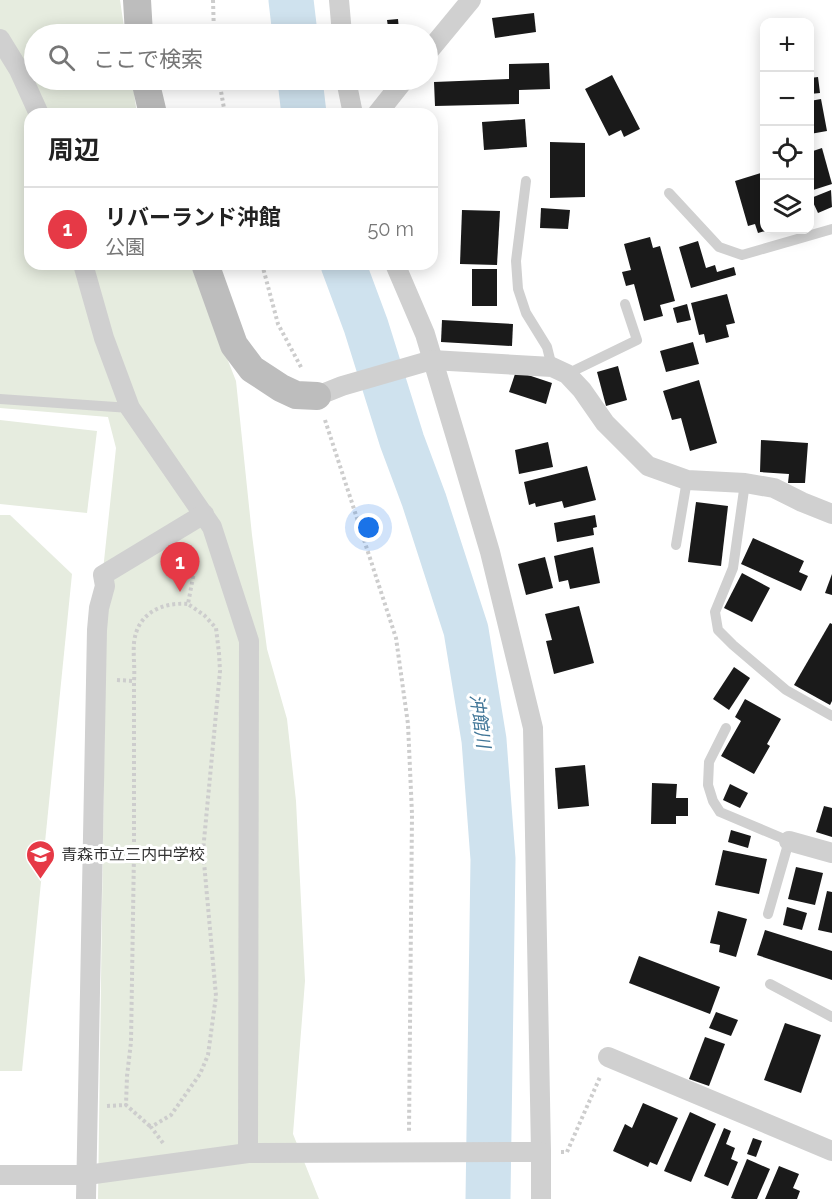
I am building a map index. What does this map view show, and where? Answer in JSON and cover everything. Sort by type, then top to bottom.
[{"type":"street","points":[[137,0],[138,24]]},
{"type":"street","points":[[339,0],[341,24]]},
{"type":"street","points":[[438,40],[471,0]]},
{"type":"street","points":[[0,39],[24,81]]},
{"type":"street","points":[[28,90],[36,108]]},
{"type":"street","points":[[147,90],[152,108]]},
{"type":"street","points":[[348,90],[352,108]]},
{"type":"street","points":[[382,108],[396,90]]},
{"type":"street","points":[[85,270],[104,338],[129,408],[212,527],[249,641],[248,1153]]},
{"type":"street","points":[[207,270],[234,345],[252,369],[296,395],[329,391],[424,361],[559,371],[582,390],[605,423],[648,466],[687,480],[745,483],[774,488],[832,514]]},
{"type":"street","points":[[397,270],[424,334],[424,361],[490,552],[533,728],[535,1152],[541,1199]]},
{"type":"street","points":[[86,1199],[96,678],[99,608],[105,586],[102,575],[204,514]]},
{"type":"street","points":[[789,841],[832,853]]},
{"type":"street","points":[[608,1057],[832,1151]]},
{"type":"street","points":[[0,1175],[87,1175],[248,1153],[535,1152]]},
{"type":"lane","points":[[526,181],[516,261],[518,289],[526,313],[559,371],[637,340],[625,304]]},
{"type":"lane","points":[[669,193],[719,247],[741,255],[832,229]]},
{"type":"lane","points":[[0,399],[129,408]]},
{"type":"lane","points":[[676,545],[687,480]]},
{"type":"lane","points":[[745,483],[734,568],[715,612],[718,630],[786,690],[832,716]]},
{"type":"lane","points":[[726,728],[709,762],[708,785],[713,801],[720,812],[789,841],[768,914]]},
{"type":"lane","points":[[770,984],[832,1017]]},
{"type":"path","points":[[213,0],[214,24]]},
{"type":"path","points":[[221,90],[224,108]]},
{"type":"path","points":[[264,270],[278,324],[329,391],[396,638],[408,724],[412,814],[409,1154]]},
{"type":"path","points":[[189,604],[204,514]]},
{"type":"path","points":[[126,1105],[131,1042],[134,642],[141,621],[155,608],[172,603],[189,604],[216,628],[219,653],[220,671],[203,851],[216,996],[208,1055],[200,1074],[171,1115],[151,1127]]},
{"type":"path","points":[[96,678],[134,681]]},
{"type":"path","points":[[93,850],[134,852]]},
{"type":"path","points":[[567,1152],[608,1057]]},
{"type":"path","points":[[88,1108],[126,1105],[151,1127],[178,1162]]},
{"type":"shaded area","points":[[0,0],[120,0],[124,24],[24,24],[24,90],[133,90],[136,108],[24,108],[24,270],[192,270],[236,381],[252,535],[267,649],[287,719],[296,801],[305,981],[293,1134],[319,1199],[98,1199],[106,620],[99,608],[116,448],[108,417],[0,408]]},
{"type":"shaded area","points":[[0,420],[97,431],[87,513],[0,504]]},
{"type":"shaded area","points":[[0,515],[10,515],[72,574],[22,1071],[0,1071]]},
{"type":"building","points":[[534,13],[536,32],[495,38],[492,18]]},
{"type":"building","points":[[398,19],[398,24],[388,24],[387,20]]},
{"type":"building","points":[[549,63],[550,89],[519,90],[519,104],[435,106],[434,90],[438,90],[438,82],[509,79],[509,64]]},
{"type":"building","points":[[612,75],[640,129],[624,137],[621,130],[609,136],[585,89]]},
{"type":"building","points":[[818,77],[820,93],[814,94],[814,78]]},
{"type":"building","points":[[821,99],[827,131],[814,133],[814,100]]},
{"type":"building","points":[[525,119],[527,147],[484,150],[482,122]]},
{"type":"building","points":[[550,142],[585,143],[585,197],[550,198]]},
{"type":"building","points":[[822,148],[832,184],[814,190],[814,180],[814,151]]},
{"type":"building","points":[[760,173],[760,232],[758,233],[755,224],[748,226],[735,181]]},
{"type":"building","points":[[831,190],[832,207],[818,213],[814,204],[814,197]]},
{"type":"building","points":[[541,208],[570,210],[568,229],[540,228]]},
{"type":"building","points":[[462,210],[500,211],[497,265],[460,264]]},
{"type":"building","points":[[650,237],[653,248],[660,246],[675,301],[660,305],[663,316],[644,321],[634,284],[626,286],[622,272],[631,270],[624,244]]},
{"type":"building","points":[[698,241],[706,268],[715,265],[717,272],[734,267],[736,275],[691,288],[679,247]]},
{"type":"building","points":[[472,269],[497,269],[497,306],[472,306]]},
{"type":"building","points":[[727,294],[735,323],[726,325],[729,337],[706,343],[704,334],[699,335],[691,303]]},
{"type":"building","points":[[687,304],[691,320],[677,323],[673,308]]},
{"type":"building","points":[[442,320],[513,324],[512,346],[441,342]]},
{"type":"building","points":[[693,342],[699,364],[666,372],[660,351]]},
{"type":"building","points":[[618,366],[627,400],[606,406],[597,372]]},
{"type":"building","points":[[516,371],[552,383],[546,404],[509,392]]},
{"type":"building","points":[[699,380],[717,443],[690,451],[681,418],[672,420],[663,391]]},
{"type":"building","points":[[761,440],[808,443],[805,483],[788,483],[789,474],[760,472]]},
{"type":"building","points":[[548,442],[553,467],[519,474],[515,450]]},
{"type":"building","points":[[587,466],[596,500],[564,508],[562,501],[536,507],[535,503],[529,505],[524,482]]},
{"type":"building","points":[[696,502],[728,506],[721,566],[688,562]]},
{"type":"building","points":[[595,515],[597,527],[593,528],[594,535],[557,542],[554,523]]},
{"type":"building","points":[[753,538],[804,561],[799,572],[808,576],[801,591],[741,564]]},
{"type":"building","points":[[593,547],[600,583],[570,589],[568,580],[559,582],[554,556]]},
{"type":"building","points":[[545,557],[553,588],[526,595],[518,564]]},
{"type":"building","points":[[742,573],[770,588],[752,622],[724,608]]},
{"type":"building","points":[[832,574],[832,595],[825,593]]},
{"type":"building","points":[[579,606],[594,663],[554,674],[546,641],[552,640],[545,614]]},
{"type":"building","points":[[830,623],[832,624],[832,701],[830,705],[794,685]]},
{"type":"building","points":[[734,667],[750,678],[729,710],[713,699]]},
{"type":"building","points":[[745,699],[781,719],[767,744],[770,746],[754,774],[721,756],[741,721],[735,717]]},
{"type":"building","points":[[585,765],[589,806],[558,809],[555,768]]},
{"type":"building","points":[[652,783],[677,784],[676,798],[688,798],[688,816],[676,816],[676,824],[651,824]]},
{"type":"building","points":[[730,784],[748,793],[740,808],[723,800]]},
{"type":"building","points":[[824,806],[832,808],[832,837],[816,832]]},
{"type":"building","points":[[731,830],[751,836],[748,848],[728,842]]},
{"type":"building","points":[[723,850],[767,859],[759,894],[715,885]]},
{"type":"building","points":[[796,867],[823,873],[815,905],[788,899]]},
{"type":"building","points":[[827,891],[832,892],[832,933],[818,930]]},
{"type":"building","points":[[787,907],[807,913],[802,930],[783,925]]},
{"type":"building","points":[[718,911],[747,919],[736,957],[719,952],[720,945],[710,943]]},
{"type":"building","points":[[765,930],[832,951],[832,980],[757,955]]},
{"type":"building","points":[[639,956],[720,987],[710,1014],[629,983]]},
{"type":"building","points":[[716,1012],[738,1020],[731,1036],[709,1028]]},
{"type":"building","points":[[785,1023],[821,1035],[801,1093],[764,1080]]},
{"type":"building","points":[[705,1037],[725,1044],[709,1086],[689,1079]]},
{"type":"building","points":[[643,1103],[678,1118],[657,1165],[650,1162],[648,1167],[613,1151],[625,1124],[632,1128]]},
{"type":"building","points":[[690,1112],[716,1124],[691,1182],[664,1171]]},
{"type":"building","points":[[724,1128],[731,1131],[726,1144],[735,1148],[731,1159],[738,1162],[728,1186],[704,1176]]},
{"type":"building","points":[[753,1138],[762,1141],[756,1157],[747,1154]]},
{"type":"building","points":[[747,1159],[770,1169],[757,1199],[731,1198]]},
{"type":"building","points":[[779,1166],[799,1174],[793,1188],[800,1191],[797,1199],[765,1199]]},
{"type":"waterway","name":"沖館川","points":[[291,0],[294,24]]},
{"type":"waterway","name":"沖館川","points":[[301,90],[303,108]]},
{"type":"waterway","name":"沖館川","points":[[345,270],[366,326],[466,630],[484,740],[493,859],[488,1199]]},
{"type":"place","name":"リバーランド沖館","points":[[180,592]]},
{"type":"place","name":"青森市立三内中学校","points":[[40,880]]}]
